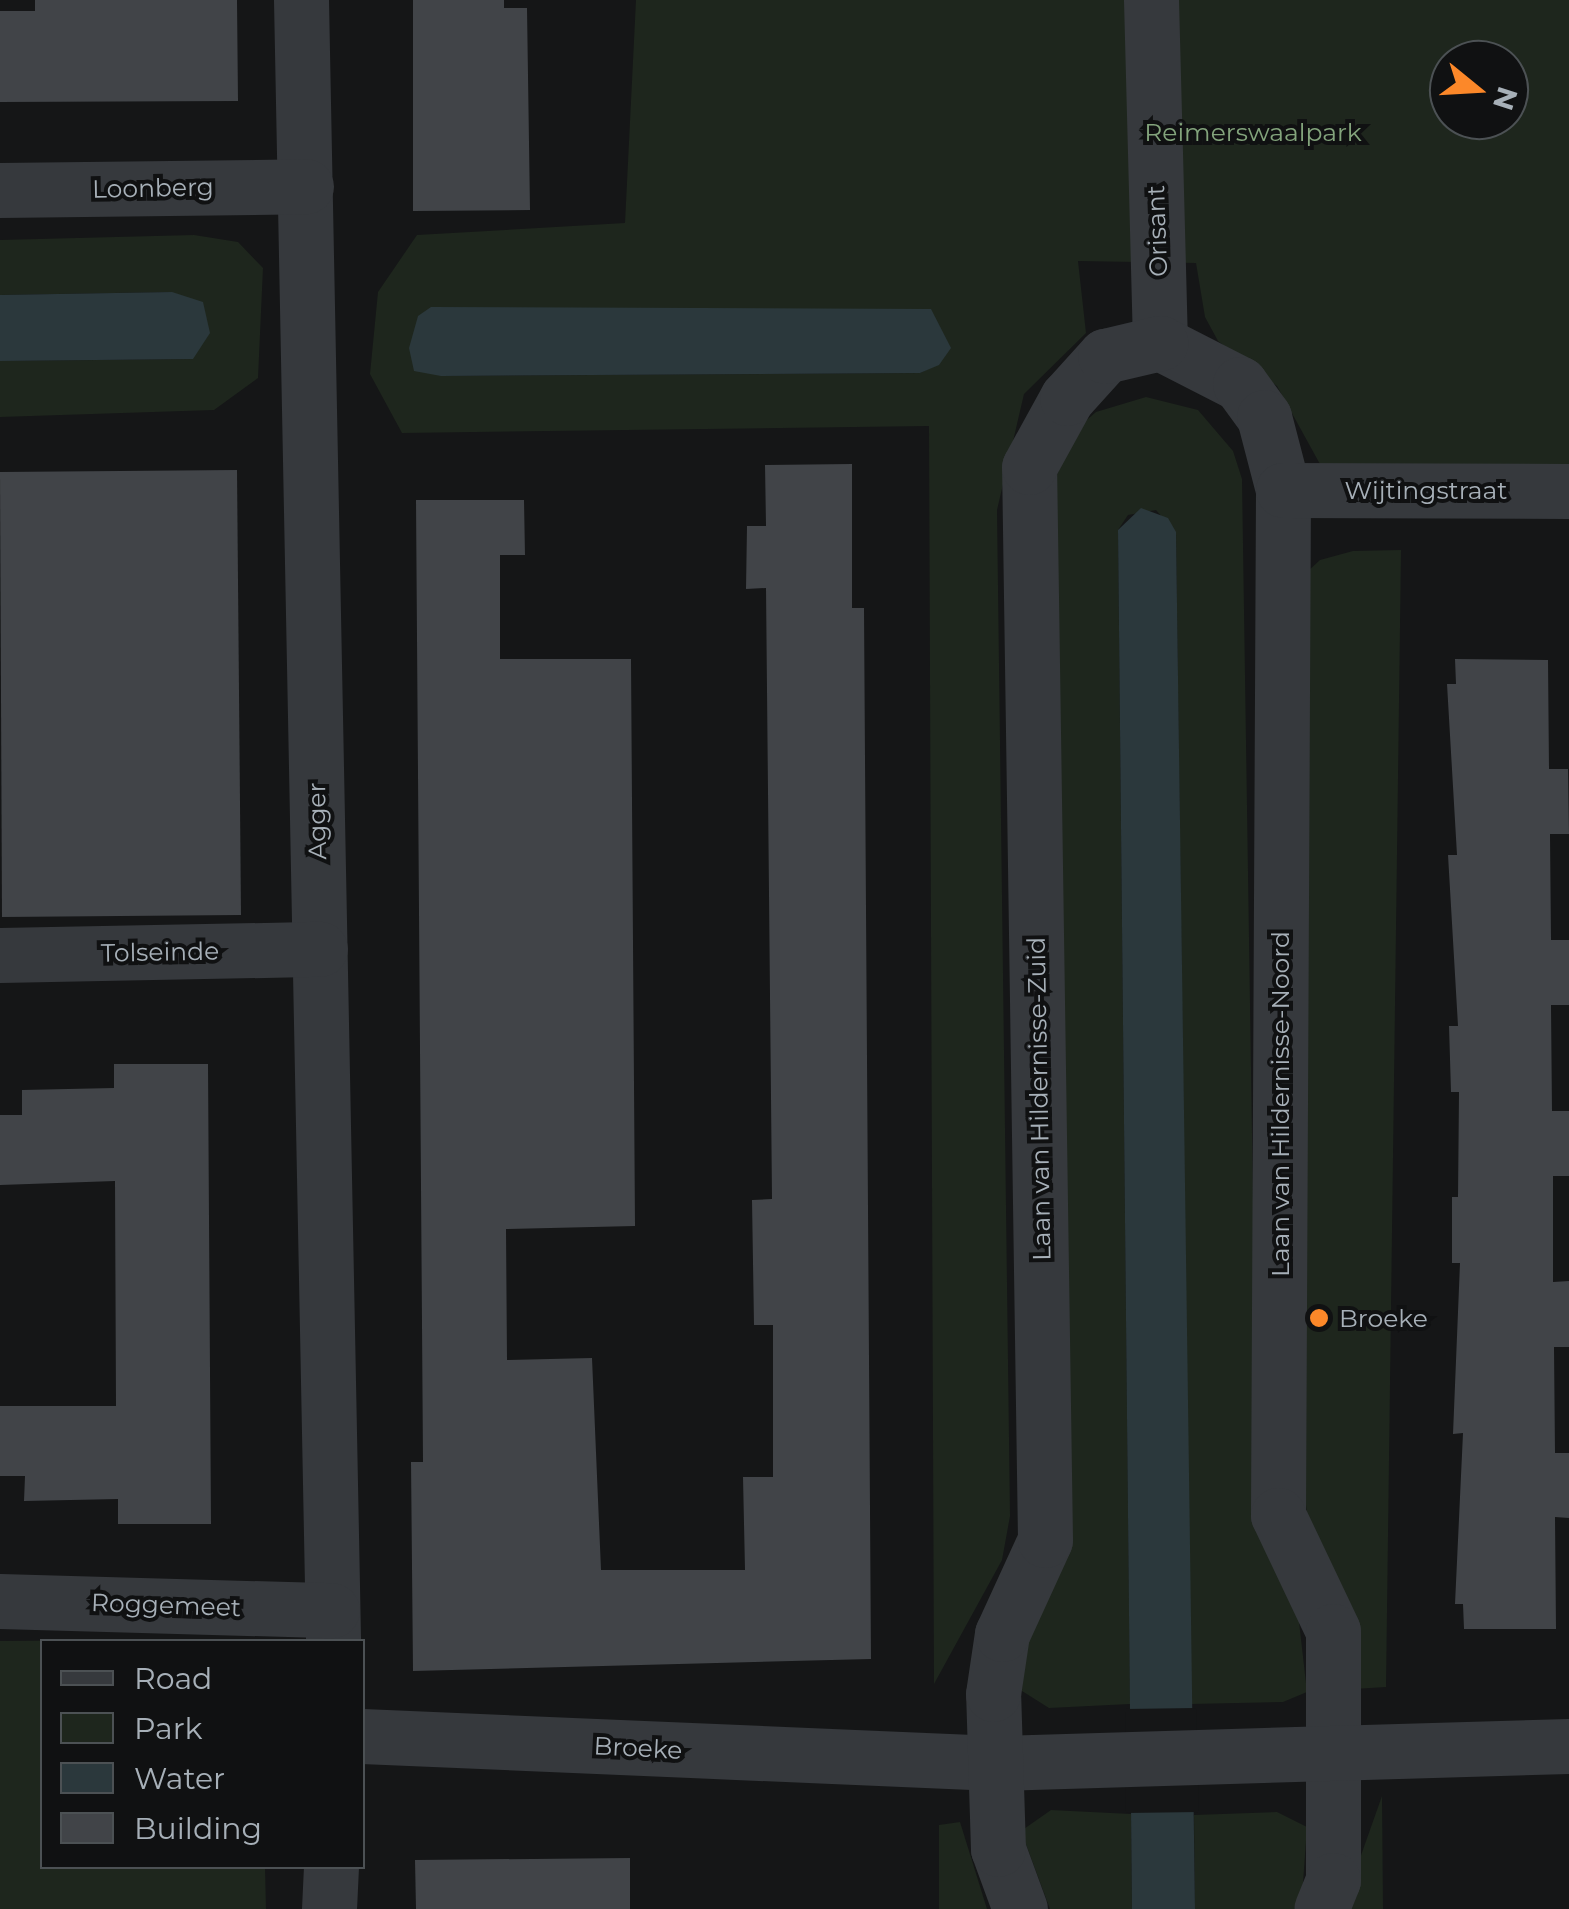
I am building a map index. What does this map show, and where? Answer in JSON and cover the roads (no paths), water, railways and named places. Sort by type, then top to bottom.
[{"type":"street","name":"Agger","points":[[301,0],[333,1626]]},
{"type":"street","name":"Orisant","points":[[1151,0],[1160,343]]},
{"type":"street","name":"Loonberg","points":[[0,190],[306,186]]},
{"type":"street","name":"Laan van Hildernisse-Noord","points":[[1160,343],[1240,384],[1264,417],[1283,490],[1278,1515],[1333,1632],[1333,1880],[1321,1909]]},
{"type":"street","name":"Laan van Hildernisse-Zuid","points":[[1020,1909],[998,1849],[993,1694],[1002,1634],[1045,1540],[1029,467],[1067,398],[1105,356],[1160,343]]},
{"type":"street","name":"Wijtingstraat","points":[[1283,490],[1569,491]]},
{"type":"street","name":"Tolseinde","points":[[0,955],[320,949]]},
{"type":"street","name":"Roggemeet","points":[[0,1601],[333,1626]]},
{"type":"street","name":"Broeke","points":[[365,1736],[996,1763],[1569,1746]]},
{"type":"street","points":[[329,1909],[331,1869]]},
{"type":"water","points":[[172,292],[203,302],[210,333],[193,359],[0,361],[0,295]]},
{"type":"water","points":[[431,307],[931,309],[951,348],[939,365],[920,373],[441,376],[414,371],[409,348],[418,316]]},
{"type":"water","points":[[1141,508],[1168,518],[1176,532],[1195,1909],[1132,1909],[1118,530]]},
{"type":"place","name":"Broeke","points":[[1319,1318]]},
{"type":"park label","name":"Reimerswaalpark","points":[[1253,132]]}]
